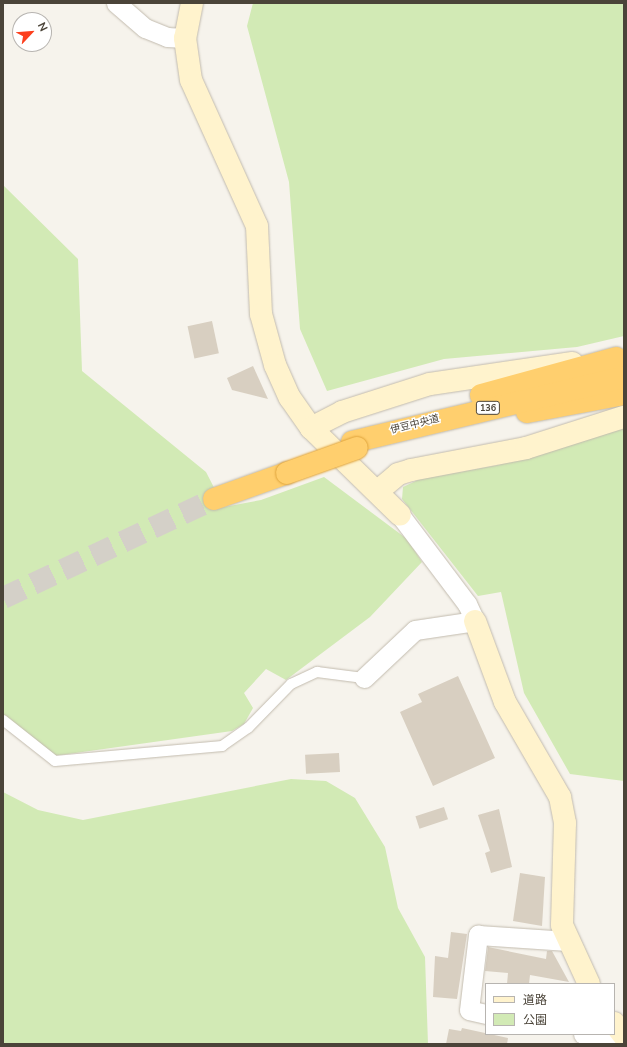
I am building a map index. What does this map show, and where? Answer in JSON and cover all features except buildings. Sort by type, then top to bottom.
[{"type":"highway","points":[[359,443],[403,419],[621,364]]},
{"type":"highway","name":"伊豆中央道","points":[[213,496],[359,443],[624,385]]},
{"type":"highway","points":[[483,417],[562,407],[624,394]]},
{"type":"street","points":[[116,3],[145,28],[167,38],[185,38]]},
{"type":"street","points":[[192,3],[185,38],[196,96],[257,226],[261,314],[273,359],[290,398],[311,428],[378,491],[400,515],[455,587],[475,620],[505,702],[563,808],[560,909],[568,941],[589,983]]},
{"type":"street","points":[[311,428],[342,412],[430,384],[621,364]]},
{"type":"street","points":[[378,491],[398,474],[411,470],[526,448],[624,417]]},
{"type":"street","points":[[364,678],[415,630],[475,620]]},
{"type":"street","points":[[485,1014],[469,1010],[478,935],[568,941]]},
{"type":"lane","points":[[3,720],[55,761],[222,746],[248,728],[291,684],[317,672],[364,678]]},
{"type":"green space","points":[[253,3],[624,3],[624,336],[577,347],[444,359],[327,391],[300,329],[289,182],[247,26]]},
{"type":"green space","points":[[3,185],[78,259],[82,371],[206,472],[224,507],[261,500],[324,477],[407,539],[422,562],[370,617],[286,680],[266,669],[244,693],[253,708],[244,724],[232,731],[54,756],[3,715]]},
{"type":"green space","points":[[624,426],[624,781],[570,774],[524,693],[501,592],[478,596],[402,499],[403,487],[420,479],[498,465]]},
{"type":"green space","points":[[291,779],[326,781],[355,798],[385,847],[398,908],[425,957],[428,1044],[3,1044],[3,792],[38,810],[83,820]]},
{"type":"tunnel","points":[[3,598],[214,499]]}]
